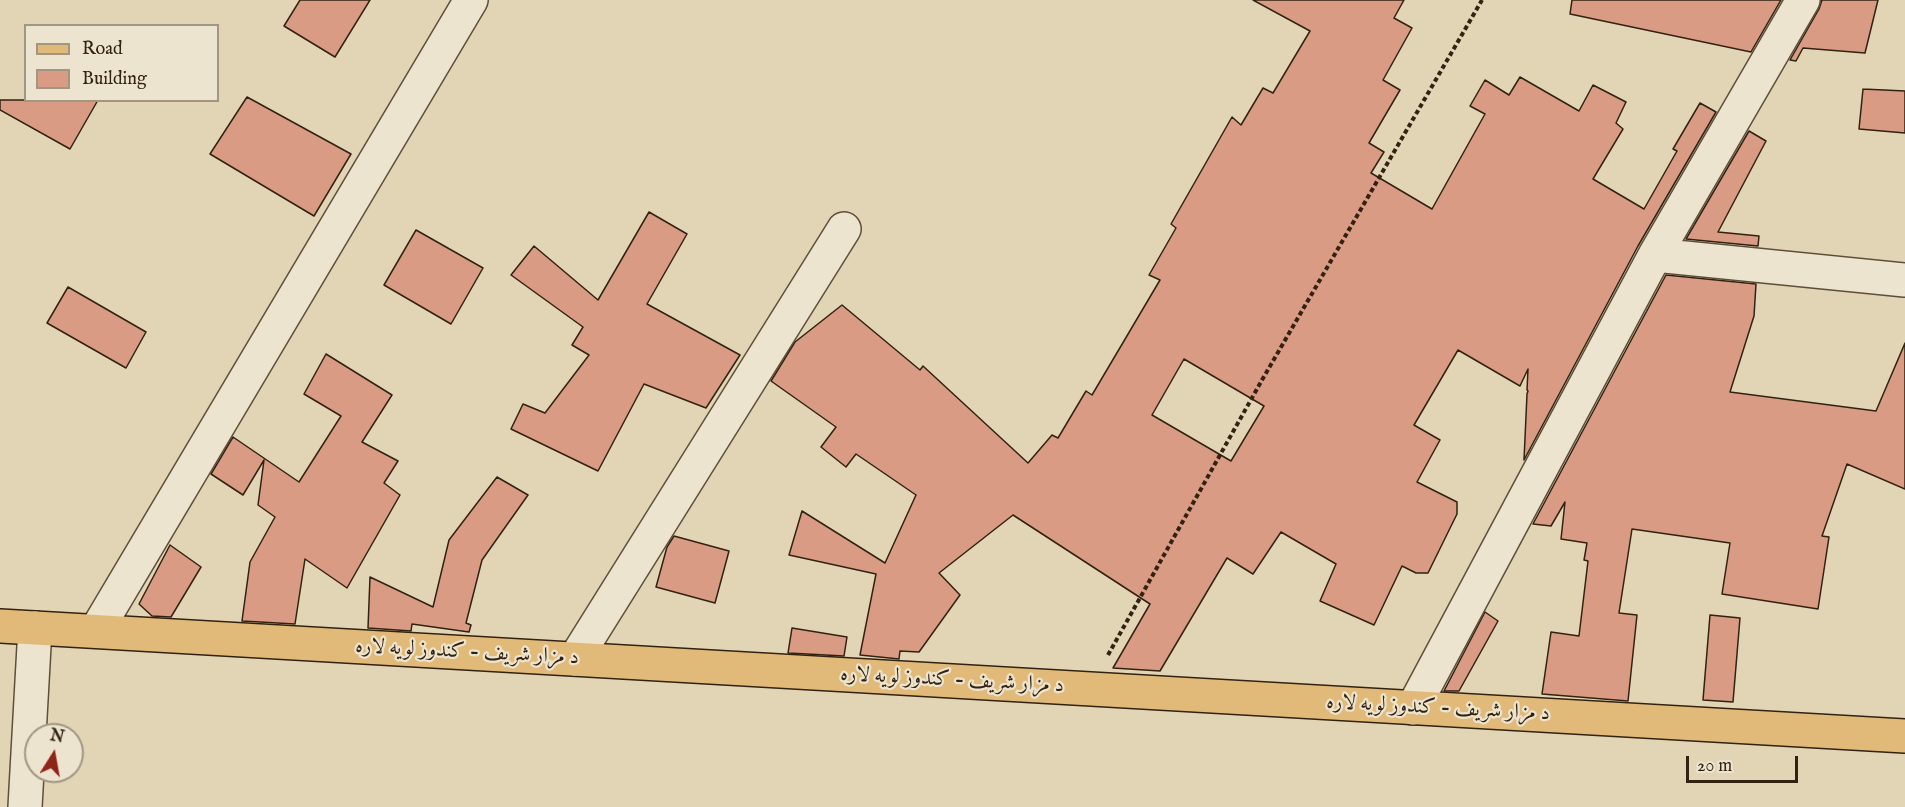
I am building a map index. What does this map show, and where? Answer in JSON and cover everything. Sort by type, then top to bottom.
[{"type":"main road","name":"د مزار شریف - کندوز لویه لاره","points":[[0,626],[1905,736]]},
{"type":"street","points":[[96,631],[471,0]]},
{"type":"street","points":[[1413,708],[1655,255],[1803,0]]},
{"type":"street","points":[[575,659],[844,229]]},
{"type":"street","points":[[1655,255],[1905,280]]},
{"type":"street","points":[[25,807],[35,628]]},
{"type":"path","points":[[1089,689],[1262,380],[1482,0]]},
{"type":"building","points":[[300,0],[370,0],[335,57],[284,26]]},
{"type":"building","points":[[1253,0],[1404,0],[1394,18],[1412,28],[1383,80],[1400,90],[1369,143],[1384,152],[1371,173],[1432,209],[1485,114],[1470,106],[1485,80],[1509,95],[1520,77],[1579,111],[1593,85],[1626,102],[1616,123],[1623,129],[1593,179],[1644,209],[1677,151],[1673,149],[1700,103],[1716,112],[1638,246],[1524,460],[1528,369],[1520,386],[1458,350],[1414,425],[1440,440],[1417,482],[1457,502],[1457,514],[1428,573],[1416,573],[1402,566],[1374,625],[1320,601],[1336,564],[1281,532],[1253,574],[1227,558],[1160,671],[1113,668],[1150,604],[1013,515],[939,573],[960,595],[919,652],[900,651],[899,659],[860,655],[876,574],[789,555],[802,511],[885,563],[916,495],[856,454],[846,467],[821,447],[836,427],[771,381],[795,342],[842,305],[920,370],[923,366],[1028,463],[1052,435],[1058,438],[1086,391],[1092,395],[1160,280],[1149,275],[1176,228],[1171,224],[1232,117],[1241,125],[1263,88],[1273,93],[1310,31]],"holes":[[[1184,359],[1264,406],[1231,461],[1152,415]]]},
{"type":"building","points":[[1572,0],[1781,0],[1751,52],[1570,14]]},
{"type":"building","points":[[1822,0],[1878,0],[1865,53],[1803,48],[1796,61],[1790,60]]},
{"type":"building","points":[[1863,89],[1905,91],[1905,133],[1859,129]]},
{"type":"building","points":[[247,97],[351,154],[314,216],[210,154]]},
{"type":"building","points":[[0,100],[97,102],[70,149],[0,110]]},
{"type":"building","points":[[1749,131],[1766,141],[1718,232],[1759,236],[1758,246],[1686,239]]},
{"type":"building","points":[[649,212],[687,234],[647,304],[740,355],[706,408],[644,384],[598,471],[511,429],[523,404],[545,413],[589,355],[572,345],[583,327],[511,275],[534,246],[598,300]]},
{"type":"building","points":[[416,230],[483,268],[451,324],[384,285]]},
{"type":"building","points":[[1666,275],[1756,284],[1754,316],[1730,392],[1876,411],[1905,343],[1905,489],[1847,464],[1822,536],[1829,537],[1818,609],[1722,594],[1730,543],[1632,529],[1619,613],[1637,615],[1628,701],[1542,694],[1551,632],[1579,636],[1588,561],[1584,560],[1587,543],[1561,539],[1565,502],[1551,526],[1533,524]]},
{"type":"building","points":[[68,287],[146,332],[126,368],[47,323]]},
{"type":"building","points":[[326,354],[392,395],[362,442],[398,461],[384,483],[400,495],[347,588],[305,559],[295,624],[242,621],[250,562],[275,517],[258,505],[264,460],[243,495],[211,474],[233,437],[299,482],[341,416],[304,394]]},
{"type":"building","points":[[497,477],[528,495],[482,560],[466,623],[471,625],[469,632],[412,624],[411,631],[368,628],[370,577],[433,607],[449,540]]},
{"type":"building","points":[[674,536],[729,551],[715,603],[656,587],[667,547]]},
{"type":"building","points":[[170,545],[201,567],[171,617],[152,616],[139,604]]},
{"type":"building","points":[[1485,612],[1498,621],[1459,691],[1444,691]]},
{"type":"building","points":[[1710,615],[1740,618],[1733,702],[1703,700]]},
{"type":"building","points":[[792,628],[847,637],[844,656],[788,653]]}]
